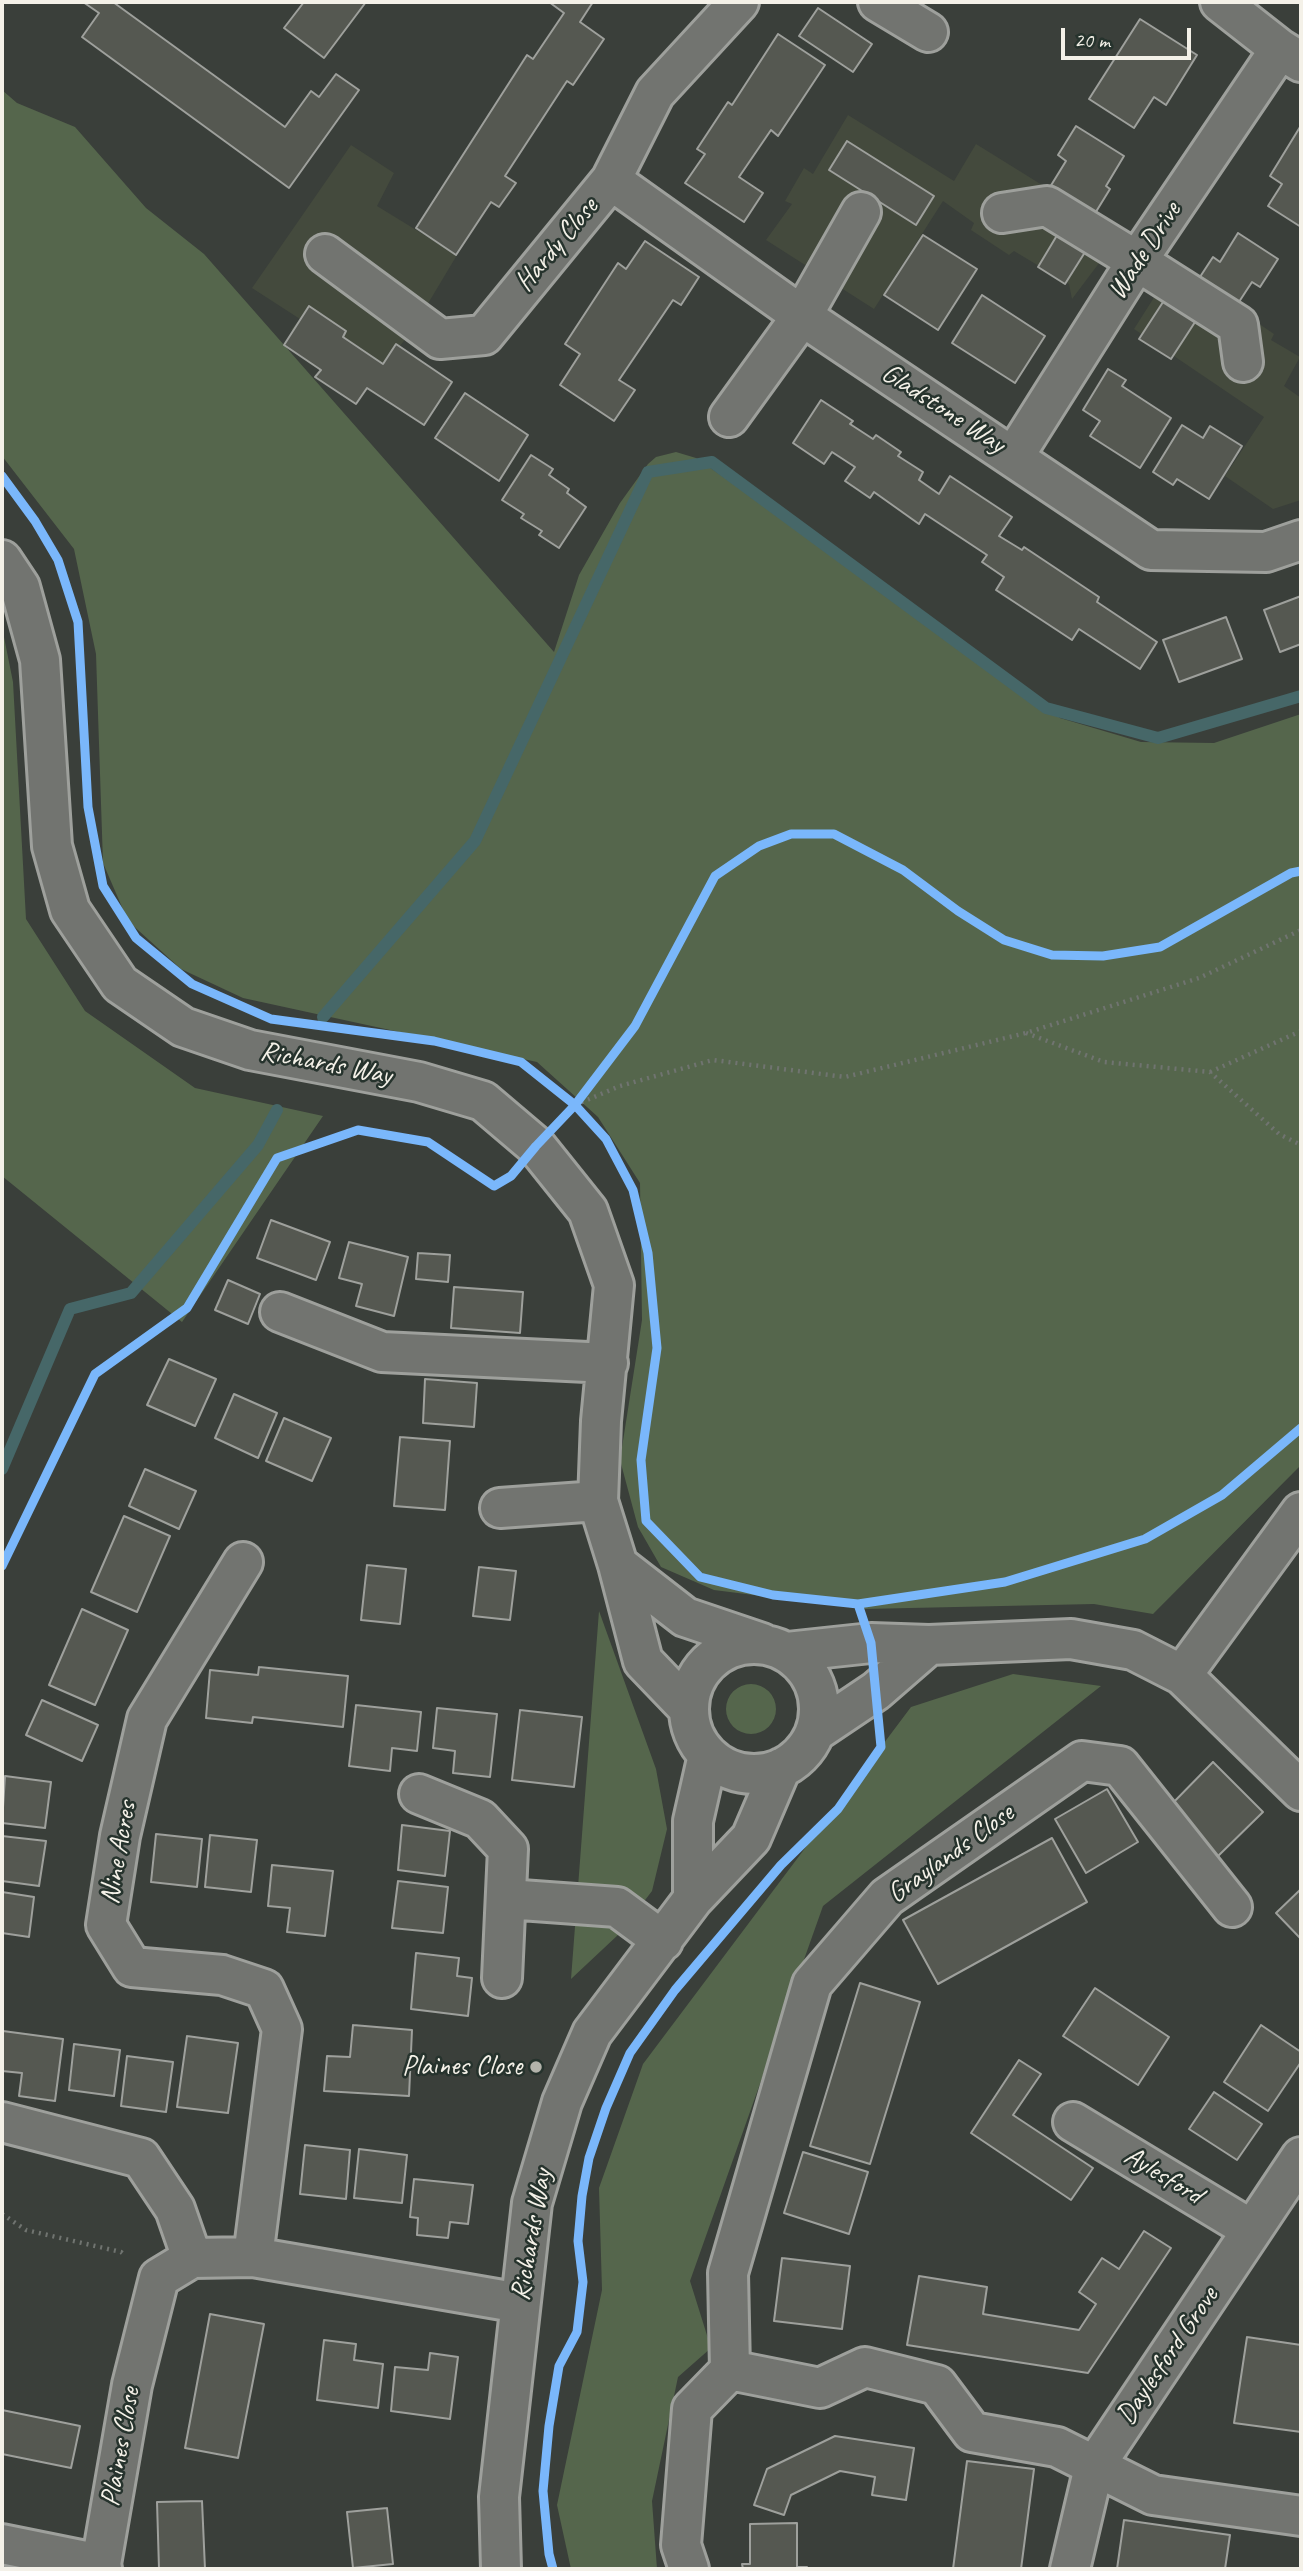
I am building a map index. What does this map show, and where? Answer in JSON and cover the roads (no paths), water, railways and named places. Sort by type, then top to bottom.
[{"type":"street","name":"Hardy Close","points":[[324,254],[440,339],[484,335],[611,180],[655,93],[738,2]]},
{"type":"street","points":[[878,2],[928,32]]},
{"type":"street","points":[[1220,2],[1290,55]]},
{"type":"street","name":"Wade Drive","points":[[1014,456],[1137,261],[1290,55]]},
{"type":"street","name":"Gladstone Way","points":[[611,180],[802,316],[1151,550],[1266,552],[1301,540]]},
{"type":"street","points":[[1002,213],[1047,206],[1137,261],[1238,325],[1243,362]]},
{"type":"street","points":[[729,416],[802,316],[860,212]]},
{"type":"street","name":"Richards Way","points":[[2,560],[20,587],[40,660],[52,846],[70,910],[120,984],[183,1027],[250,1050],[419,1082],[483,1101],[536,1146],[588,1211],[614,1286],[601,1421],[598,1501],[643,1661],[689,1709]]},
{"type":"street","points":[[279,1312],[382,1352],[608,1363]]},
{"type":"street","points":[[500,1508],[598,1501]]},
{"type":"street","points":[[1182,1675],[1301,1512]]},
{"type":"street","name":"Nine Acres","points":[[243,1562],[147,1718],[120,1836],[106,1925],[132,1967],[222,1975],[264,1989],[282,2029],[253,2257]]},
{"type":"street","points":[[618,1565],[685,1617],[776,1648],[808,1671],[817,1691],[819,1709],[815,1732]]},
{"type":"street","points":[[929,1645],[876,1691],[815,1732],[800,1755],[781,1768],[752,1774],[729,1769],[708,1755],[695,1736],[689,1709],[693,1686],[704,1667],[721,1652],[743,1644],[776,1648],[870,1643],[929,1645],[1071,1639],[1133,1650],[1182,1675],[1301,1791]]},
{"type":"street","points":[[693,1899],[693,1821],[708,1755]]},
{"type":"street","name":"Graylands Close","points":[[730,2370],[728,2273],[812,1984],[887,1897],[1082,1761],[1120,1766],[1232,1907]]},
{"type":"street","name":"Richards Way","points":[[501,2569],[499,2497],[532,2203],[562,2102],[592,2034],[693,1899],[751,1838],[781,1768]]},
{"type":"street","points":[[419,1794],[480,1819],[508,1849],[502,1978]]},
{"type":"street","points":[[507,1899],[617,1907],[663,1941]]},
{"type":"street","points":[[2,2122],[141,2158],[175,2209],[192,2258],[253,2257],[520,2304]]},
{"type":"street","name":"Aylesford","points":[[1073,2122],[1252,2230]]},
{"type":"street","name":"Daylesford Grove","points":[[1070,2569],[1094,2468],[1301,2157]]},
{"type":"street","name":"Plaines Close","points":[[101,2567],[132,2385],[159,2278],[192,2258]]},
{"type":"street","points":[[689,2569],[681,2545],[692,2409],[730,2370],[820,2388],[865,2367],[937,2385],[972,2432],[1057,2447],[1094,2468],[1153,2495],[1301,2516]]},
{"type":"street","points":[[2,2544],[101,2567]]},
{"type":"waterway","points":[[323,1017],[475,841],[648,472],[712,462],[1046,708],[1158,738],[1301,696]]},
{"type":"waterway","points":[[2,1469],[70,1309],[131,1293],[258,1145],[277,1110]]},
{"type":"place","name":"Plaines Close","points":[[536,2067]]}]
